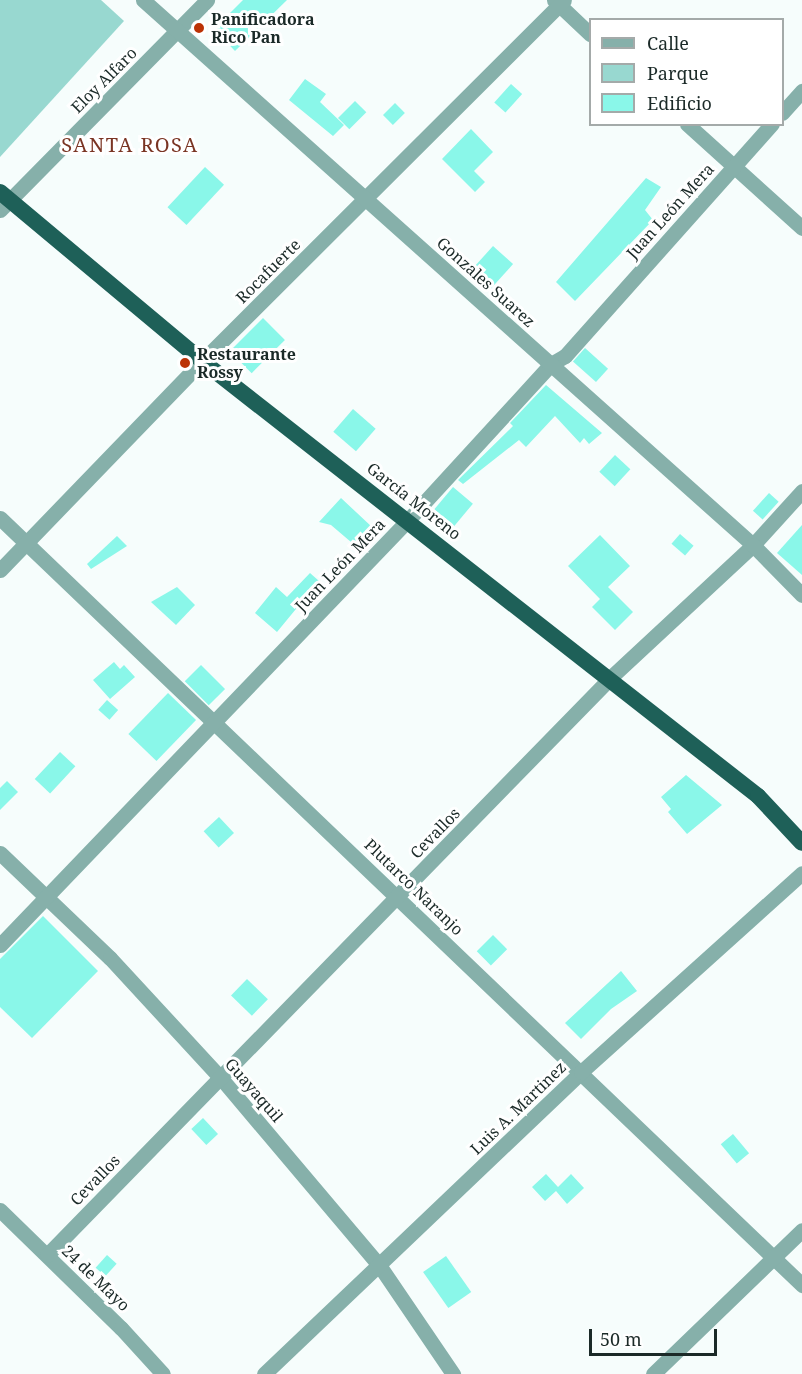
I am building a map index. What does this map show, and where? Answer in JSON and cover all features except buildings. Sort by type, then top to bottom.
[{"type":"highway","name":"García Moreno","points":[[3,201],[202,361],[409,519],[758,796],[802,843]]},
{"type":"street","name":"Gonzales Suarez","points":[[143,0],[753,545],[802,595]]},
{"type":"street","name":"Eloy Alfaro","points":[[3,201],[207,0]]},
{"type":"street","points":[[559,2],[589,32]]},
{"type":"street","name":"Rocafuerte","points":[[0,570],[202,361],[367,199],[559,2]]},
{"type":"street","points":[[784,112],[802,92]]},
{"type":"street","points":[[689,126],[802,228]]},
{"type":"street","name":"Juan León Mera","points":[[0,945],[409,519],[551,364],[565,356],[770,126]]},
{"type":"street","name":"Cevallos","points":[[46,1255],[610,678],[753,545],[802,491]]},
{"type":"street","name":"Plutarco Naranjo","points":[[0,518],[774,1255],[802,1285]]},
{"type":"street","name":"Guayaquil","points":[[0,853],[47,896],[219,1077],[379,1265],[453,1374]]},
{"type":"street","name":"Luis A. Martinez","points":[[264,1374],[582,1072],[802,873]]},
{"type":"street","name":"24 de Mayo","points":[[0,1210],[163,1374]]},
{"type":"street","points":[[653,1374],[802,1230]]},
{"type":"green space","points":[[0,0],[101,0],[124,21],[0,157]]},
{"type":"place","name":"Panificadora Rico Pan","points":[[199,28]]},
{"type":"place","name":"Restaurante Rossy","points":[[185,363]]},
{"type":"district","name":"SANTA ROSA","points":[[130,144]]}]
